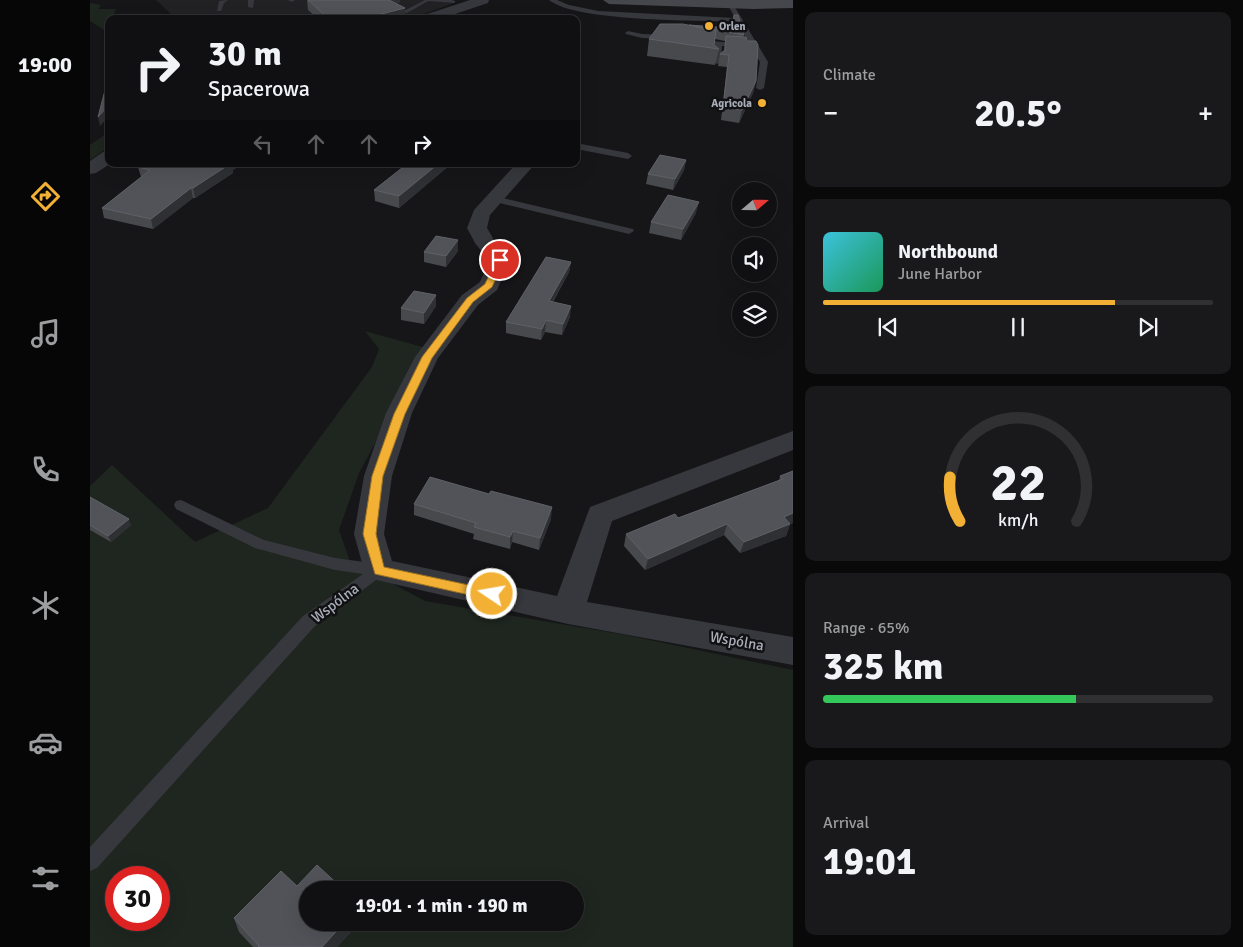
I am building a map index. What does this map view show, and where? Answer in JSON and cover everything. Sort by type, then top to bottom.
[{"type":"main road","points":[[609,0],[731,5],[793,4]]},
{"type":"street","points":[[438,15],[483,0]]},
{"type":"street","points":[[90,169],[105,159]]},
{"type":"street","points":[[379,570],[370,534],[378,476],[399,414],[427,357],[470,300],[489,285],[500,260],[485,243],[477,228],[481,214],[523,167]]},
{"type":"street","points":[[568,611],[600,514],[793,440]]},
{"type":"street","name":"Wspólna","points":[[379,570],[568,611],[793,651]]},
{"type":"lane","points":[[219,10],[221,2],[225,0]]},
{"type":"lane","points":[[413,0],[453,2]]},
{"type":"lane","points":[[552,0],[567,7],[598,13],[662,16],[683,21],[739,20]]},
{"type":"lane","points":[[405,12],[428,1]]},
{"type":"lane","points":[[654,1],[662,16]]},
{"type":"lane","points":[[731,5],[764,62],[760,88]]},
{"type":"lane","points":[[628,33],[659,38],[677,36]]},
{"type":"lane","points":[[689,39],[741,46]]},
{"type":"lane","points":[[717,62],[718,44]]},
{"type":"lane","points":[[580,147],[628,156]]},
{"type":"lane","points":[[494,199],[629,231]]},
{"type":"lane","points":[[181,505],[260,544],[335,564],[379,570]]},
{"type":"lane","name":"Wspólna","points":[[90,861],[309,622],[379,570]]},
{"type":"shaded area","points":[[156,0],[429,0],[454,3],[421,15],[172,15]]},
{"type":"shaded area","points":[[90,3],[101,5],[98,9],[116,9],[115,15],[105,15],[105,30],[90,21]]},
{"type":"shaded area","points":[[105,135],[105,150],[90,160],[90,145]]},
{"type":"shaded area","points":[[365,331],[426,348],[359,473],[339,530],[352,567],[382,578],[425,601],[626,635],[793,670],[793,947],[90,947],[90,486],[112,465],[195,542],[268,508],[372,367],[379,349]]},
{"type":"building","points":[[308,0],[389,0],[405,8],[378,15],[325,15]]},
{"type":"building","points":[[734,15],[738,15],[744,35],[689,25],[732,28]]},
{"type":"building","points":[[660,24],[683,24],[716,31],[714,45],[719,49],[649,39]]},
{"type":"building","points":[[726,36],[746,37],[747,41],[756,41],[758,45],[756,81],[742,110],[723,107],[729,55],[720,54],[725,50]]},
{"type":"building","points":[[105,90],[105,109],[98,117]]},
{"type":"building","points":[[660,155],[686,160],[675,179],[648,174]]},
{"type":"building","points":[[138,167],[225,167],[191,188],[151,219],[102,208],[150,170]]},
{"type":"building","points":[[403,167],[434,167],[399,196],[374,190]]},
{"type":"building","points":[[668,195],[699,202],[683,229],[651,222]]},
{"type":"building","points":[[436,236],[458,240],[446,256],[424,252]]},
{"type":"building","points":[[546,257],[571,262],[549,301],[571,306],[563,324],[546,320],[542,329],[506,322]]},
{"type":"building","points":[[414,291],[436,295],[424,313],[401,308]]},
{"type":"building","points":[[793,471],[793,513],[784,517],[790,524],[744,542],[727,524],[648,559],[626,534],[675,514],[678,518],[783,479],[780,476]]},
{"type":"building","points":[[430,477],[489,494],[491,491],[552,507],[540,538],[513,531],[510,537],[474,527],[476,523],[414,504]]},
{"type":"building","points":[[90,497],[129,519],[108,536],[90,525]]},
{"type":"building","points":[[317,865],[334,881],[302,881]]},
{"type":"building","points":[[281,871],[297,886],[299,884],[299,931],[337,931],[322,947],[258,947],[234,918]]},
{"type":"place","name":"Orlen","points":[[709,26]]},
{"type":"place","name":"Agricola","points":[[762,103]]},
{"type":"route","points":[[492,594],[379,570],[370,534],[378,476],[399,414],[427,357],[470,300],[489,285],[500,260]]}]
